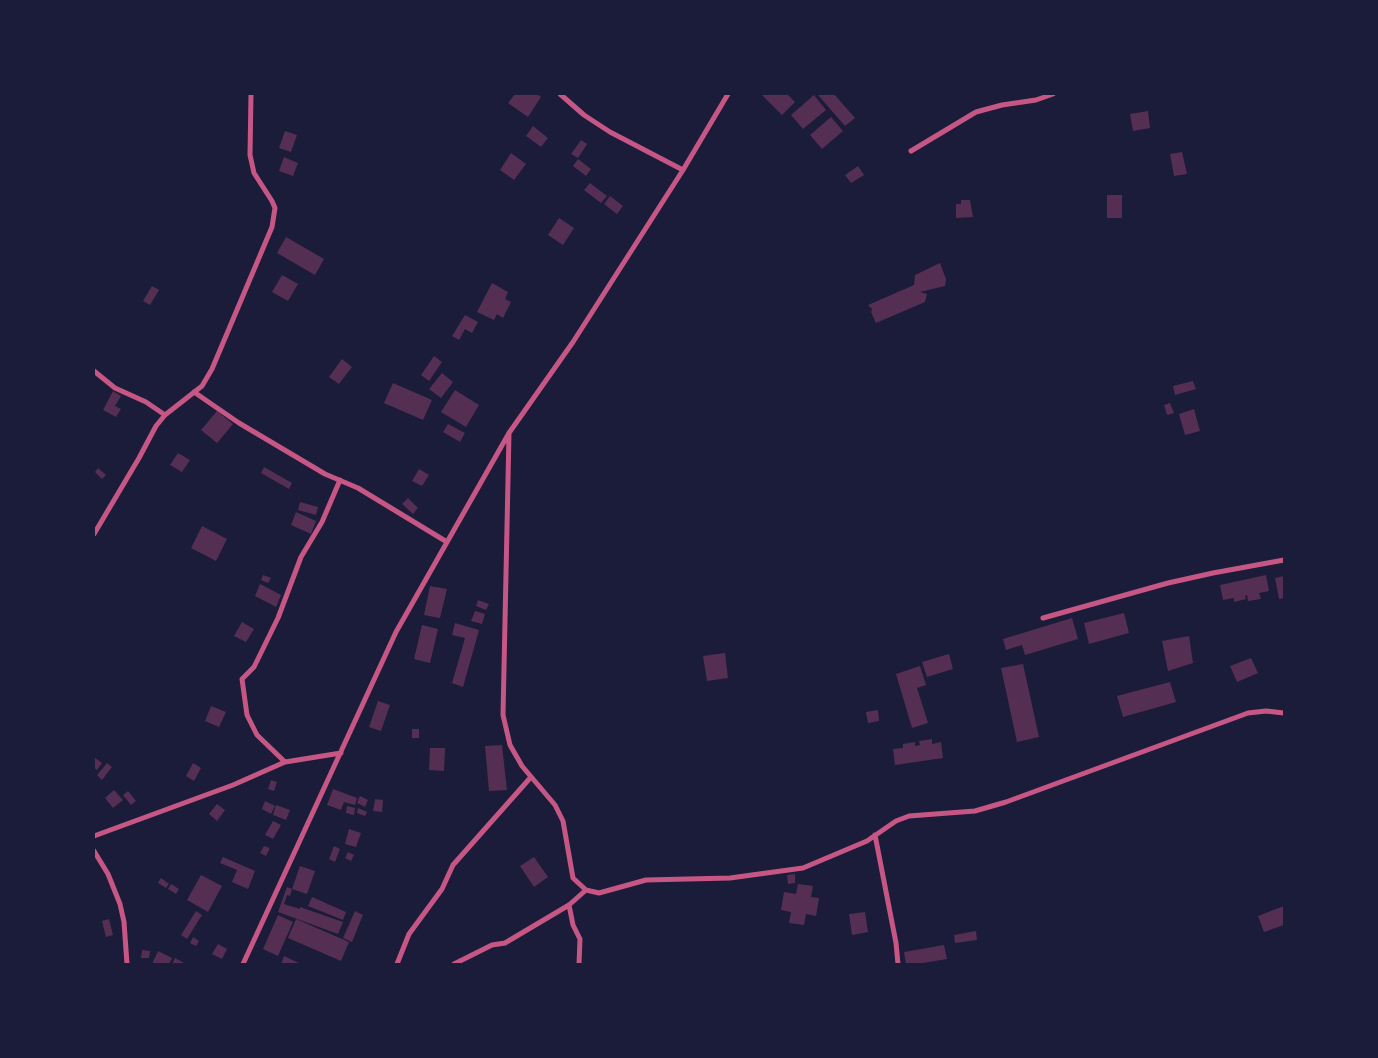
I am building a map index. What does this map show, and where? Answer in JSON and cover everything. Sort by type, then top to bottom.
[{"type":"street","points":[[94,534],[156,426],[165,415],[202,386],[212,369],[274,221],[275,208],[254,173],[250,155],[251,94]]},
{"type":"street","points":[[560,94],[584,115],[610,132],[684,170]]},
{"type":"street","points":[[243,964],[396,632],[509,433],[573,342],[684,170],[728,94]]},
{"type":"street","points":[[911,150],[976,112],[1002,105],[1036,100],[1052,94]]},
{"type":"street","points":[[94,370],[115,388],[146,402],[165,415]]},
{"type":"street","points":[[194,392],[239,423],[324,474],[358,488],[447,542]]},
{"type":"street","points":[[509,433],[503,715],[510,745],[522,766],[555,805],[563,821],[573,878],[586,890],[599,892],[646,880],[730,878],[803,868],[866,841],[896,821],[910,816],[975,811],[1006,802],[1248,713],[1266,711],[1284,713]]},
{"type":"street","points":[[285,762],[257,735],[247,715],[242,679],[254,667],[278,618],[301,557],[322,522],[340,480]]},
{"type":"street","points":[[1043,618],[1168,583],[1284,560]]},
{"type":"street","points":[[94,836],[233,785],[285,762],[340,753]]},
{"type":"street","points":[[397,964],[409,934],[442,888],[453,865],[531,777]]},
{"type":"street","points":[[875,835],[896,943],[898,964]]},
{"type":"street","points":[[94,851],[108,874],[120,904],[124,922],[127,964]]},
{"type":"street","points":[[454,964],[492,945],[505,943],[569,905],[586,890]]},
{"type":"street","points":[[569,905],[573,925],[580,939],[579,964]]},
{"type":"building","points":[[515,94],[537,94],[541,97],[528,117],[508,103]]},
{"type":"building","points":[[761,94],[787,94],[795,102],[782,115]]},
{"type":"building","points":[[834,94],[855,118],[845,126],[818,95]]},
{"type":"building","points":[[814,95],[826,110],[803,129],[791,115]]},
{"type":"building","points":[[1148,111],[1150,128],[1133,131],[1130,114]]},
{"type":"building","points":[[831,117],[843,131],[822,149],[810,135]]},
{"type":"building","points":[[533,126],[548,138],[541,147],[526,136]]},
{"type":"building","points":[[285,131],[297,135],[291,152],[279,148]]},
{"type":"building","points":[[581,140],[587,144],[578,158],[571,154]]},
{"type":"building","points":[[1182,152],[1187,174],[1174,176],[1170,154]]},
{"type":"building","points":[[511,153],[526,164],[514,180],[500,170]]},
{"type":"building","points":[[284,157],[298,163],[293,176],[279,171]]},
{"type":"building","points":[[578,159],[591,169],[586,176],[573,166]]},
{"type":"building","points":[[858,166],[864,175],[851,183],[845,175]]},
{"type":"building","points":[[590,183],[607,196],[601,203],[584,190]]},
{"type":"building","points":[[1107,195],[1122,195],[1122,218],[1107,218]]},
{"type":"building","points":[[610,196],[623,206],[617,214],[604,204]]},
{"type":"building","points":[[961,200],[970,200],[973,217],[956,218],[956,204],[961,204]]},
{"type":"building","points":[[559,218],[574,228],[563,245],[548,235]]},
{"type":"building","points":[[286,237],[324,259],[315,275],[277,253]]},
{"type":"building","points":[[940,263],[946,279],[945,286],[920,292],[927,294],[925,302],[876,323],[871,312],[872,309],[868,305],[914,285],[915,275]]},
{"type":"building","points":[[282,275],[298,284],[288,301],[272,292]]},
{"type":"building","points":[[492,283],[508,292],[505,299],[511,302],[503,318],[497,314],[494,320],[477,312]]},
{"type":"building","points":[[152,286],[159,290],[150,305],[143,301]]},
{"type":"building","points":[[465,315],[478,322],[472,333],[465,329],[459,340],[452,336]]},
{"type":"building","points":[[434,356],[442,362],[429,381],[421,375]]},
{"type":"building","points":[[342,359],[352,367],[339,384],[329,377]]},
{"type":"building","points":[[442,373],[453,382],[441,398],[429,389]]},
{"type":"building","points":[[1193,381],[1196,389],[1175,395],[1173,386]]},
{"type":"building","points":[[393,383],[432,400],[423,420],[384,403]]},
{"type":"building","points":[[455,390],[479,405],[466,427],[441,412]]},
{"type":"building","points":[[113,391],[121,396],[115,406],[121,409],[116,417],[103,410]]},
{"type":"building","points":[[1170,403],[1174,413],[1167,415],[1164,405]]},
{"type":"building","points":[[1194,409],[1200,431],[1185,435],[1179,414]]},
{"type":"building","points":[[217,411],[233,424],[217,443],[201,430]]},
{"type":"building","points":[[448,424],[465,433],[460,442],[443,432]]},
{"type":"building","points":[[178,453],[190,460],[182,472],[170,465]]},
{"type":"building","points":[[264,467],[292,483],[289,489],[261,473]]},
{"type":"building","points":[[98,468],[106,475],[102,479],[95,472]]},
{"type":"building","points":[[419,469],[429,475],[422,486],[412,481]]},
{"type":"building","points":[[408,498],[418,508],[413,514],[402,504]]},
{"type":"building","points":[[300,502],[318,507],[316,515],[298,510]]},
{"type":"building","points":[[296,512],[316,521],[311,534],[291,525]]},
{"type":"building","points":[[202,526],[227,539],[216,561],[191,548]]},
{"type":"building","points":[[263,575],[271,578],[268,583],[261,580]]},
{"type":"building","points":[[1266,575],[1269,591],[1259,593],[1261,599],[1248,601],[1247,595],[1245,596],[1246,599],[1234,602],[1234,598],[1223,600],[1220,585]]},
{"type":"building","points":[[1284,576],[1284,598],[1279,599],[1275,578]]},
{"type":"building","points":[[260,584],[281,595],[276,607],[255,596]]},
{"type":"building","points":[[430,586],[447,589],[440,618],[424,615]]},
{"type":"building","points":[[478,600],[489,604],[486,610],[476,606]]},
{"type":"building","points":[[475,611],[485,614],[482,624],[471,621]]},
{"type":"building","points":[[1124,613],[1129,633],[1089,644],[1084,623]]},
{"type":"building","points":[[1072,618],[1078,639],[1025,655],[1022,645],[1006,650],[1003,639]]},
{"type":"building","points":[[242,622],[254,629],[246,642],[234,636]]},
{"type":"building","points":[[455,623],[479,630],[463,687],[452,683],[465,638],[452,635]]},
{"type":"building","points":[[422,625],[438,629],[430,663],[414,659]]},
{"type":"building","points":[[1189,636],[1193,663],[1168,671],[1162,641]]},
{"type":"building","points":[[725,653],[728,678],[707,681],[703,656]]},
{"type":"building","points":[[949,654],[953,669],[927,677],[922,662]]},
{"type":"building","points":[[1251,658],[1258,673],[1237,682],[1230,666]]},
{"type":"building","points":[[1023,664],[1039,737],[1017,742],[1001,668]]},
{"type":"building","points":[[920,666],[926,685],[917,688],[928,723],[912,728],[896,674]]},
{"type":"building","points":[[1170,682],[1176,702],[1123,717],[1117,696]]},
{"type":"building","points":[[378,701],[390,705],[381,731],[369,727]]},
{"type":"building","points":[[211,706],[226,712],[219,727],[205,721]]},
{"type":"building","points":[[878,710],[879,721],[868,723],[866,712]]},
{"type":"building","points":[[412,729],[419,729],[419,738],[412,738]]},
{"type":"building","points":[[932,739],[932,744],[941,742],[943,758],[895,765],[893,749],[903,748],[903,744],[915,742],[915,746],[920,745],[919,741]]},
{"type":"building","points":[[502,745],[507,790],[489,791],[485,746]]},
{"type":"building","points":[[430,748],[445,748],[444,771],[429,770]]},
{"type":"building","points":[[94,757],[102,763],[97,770],[94,768]]},
{"type":"building","points":[[107,763],[112,767],[102,780],[97,775]]},
{"type":"building","points":[[193,763],[201,768],[194,781],[186,776]]},
{"type":"building","points":[[271,780],[277,782],[274,791],[268,789]]},
{"type":"building","points":[[333,789],[357,798],[355,805],[344,802],[341,810],[327,805]]},
{"type":"building","points":[[114,790],[123,800],[113,808],[105,798]]},
{"type":"building","points":[[128,791],[136,801],[131,805],[123,795]]},
{"type":"building","points":[[360,796],[368,800],[365,807],[357,803]]},
{"type":"building","points":[[375,799],[383,800],[382,812],[373,811]]},
{"type":"building","points":[[265,801],[275,806],[271,814],[262,809]]},
{"type":"building","points":[[217,804],[225,810],[217,821],[209,814]]},
{"type":"building","points":[[276,805],[290,810],[286,820],[273,815]]},
{"type":"building","points":[[347,806],[355,808],[354,815],[346,813]]},
{"type":"building","points":[[358,808],[367,812],[365,816],[357,813]]},
{"type":"building","points":[[273,821],[281,825],[273,839],[265,835]]},
{"type":"building","points":[[349,829],[361,833],[356,847],[345,844]]},
{"type":"building","points":[[264,846],[270,848],[266,856],[260,853]]},
{"type":"building","points":[[334,846],[340,849],[335,862],[329,859]]},
{"type":"building","points":[[348,852],[354,855],[351,861],[345,858]]},
{"type":"building","points":[[223,857],[255,871],[248,889],[232,882],[237,870],[220,863]]},
{"type":"building","points":[[534,857],[548,877],[534,887],[520,866]]},
{"type":"building","points":[[300,866],[315,871],[307,894],[292,889]]},
{"type":"building","points":[[795,874],[795,883],[788,884],[787,875]]},
{"type":"building","points":[[201,875],[222,886],[208,912],[187,900]]},
{"type":"building","points":[[161,878],[169,884],[166,888],[158,883]]},
{"type":"building","points":[[171,884],[179,889],[176,894],[168,889]]},
{"type":"building","points":[[798,884],[813,886],[811,897],[819,898],[816,916],[806,914],[804,925],[789,923],[791,912],[781,910],[784,892],[796,894]]},
{"type":"building","points":[[287,887],[292,889],[290,896],[287,895],[284,904],[300,909],[300,907],[343,922],[338,934],[278,912]]},
{"type":"building","points":[[312,897],[346,912],[343,920],[308,906]]},
{"type":"building","points":[[1284,906],[1284,925],[1264,932],[1258,916]]},
{"type":"building","points":[[196,911],[202,915],[187,939],[181,935]]},
{"type":"building","points":[[355,911],[363,915],[352,942],[343,938]]},
{"type":"building","points":[[865,912],[868,932],[852,935],[849,914]]},
{"type":"building","points":[[278,915],[293,922],[278,956],[263,949]]},
{"type":"building","points":[[109,919],[113,935],[106,937],[102,921]]},
{"type":"building","points":[[296,919],[349,942],[341,961],[288,938]]},
{"type":"building","points":[[976,931],[977,940],[955,943],[954,935]]},
{"type":"building","points":[[193,937],[199,941],[196,946],[190,943]]},
{"type":"building","points":[[218,944],[227,949],[222,959],[212,954]]},
{"type":"building","points":[[944,945],[947,959],[906,964],[904,952]]},
{"type":"building","points":[[142,950],[150,951],[149,958],[141,958]]},
{"type":"building","points":[[158,951],[172,958],[169,964],[152,964]]},
{"type":"building","points":[[284,956],[301,964],[281,964]]},
{"type":"building","points":[[175,958],[186,964],[172,964]]}]
